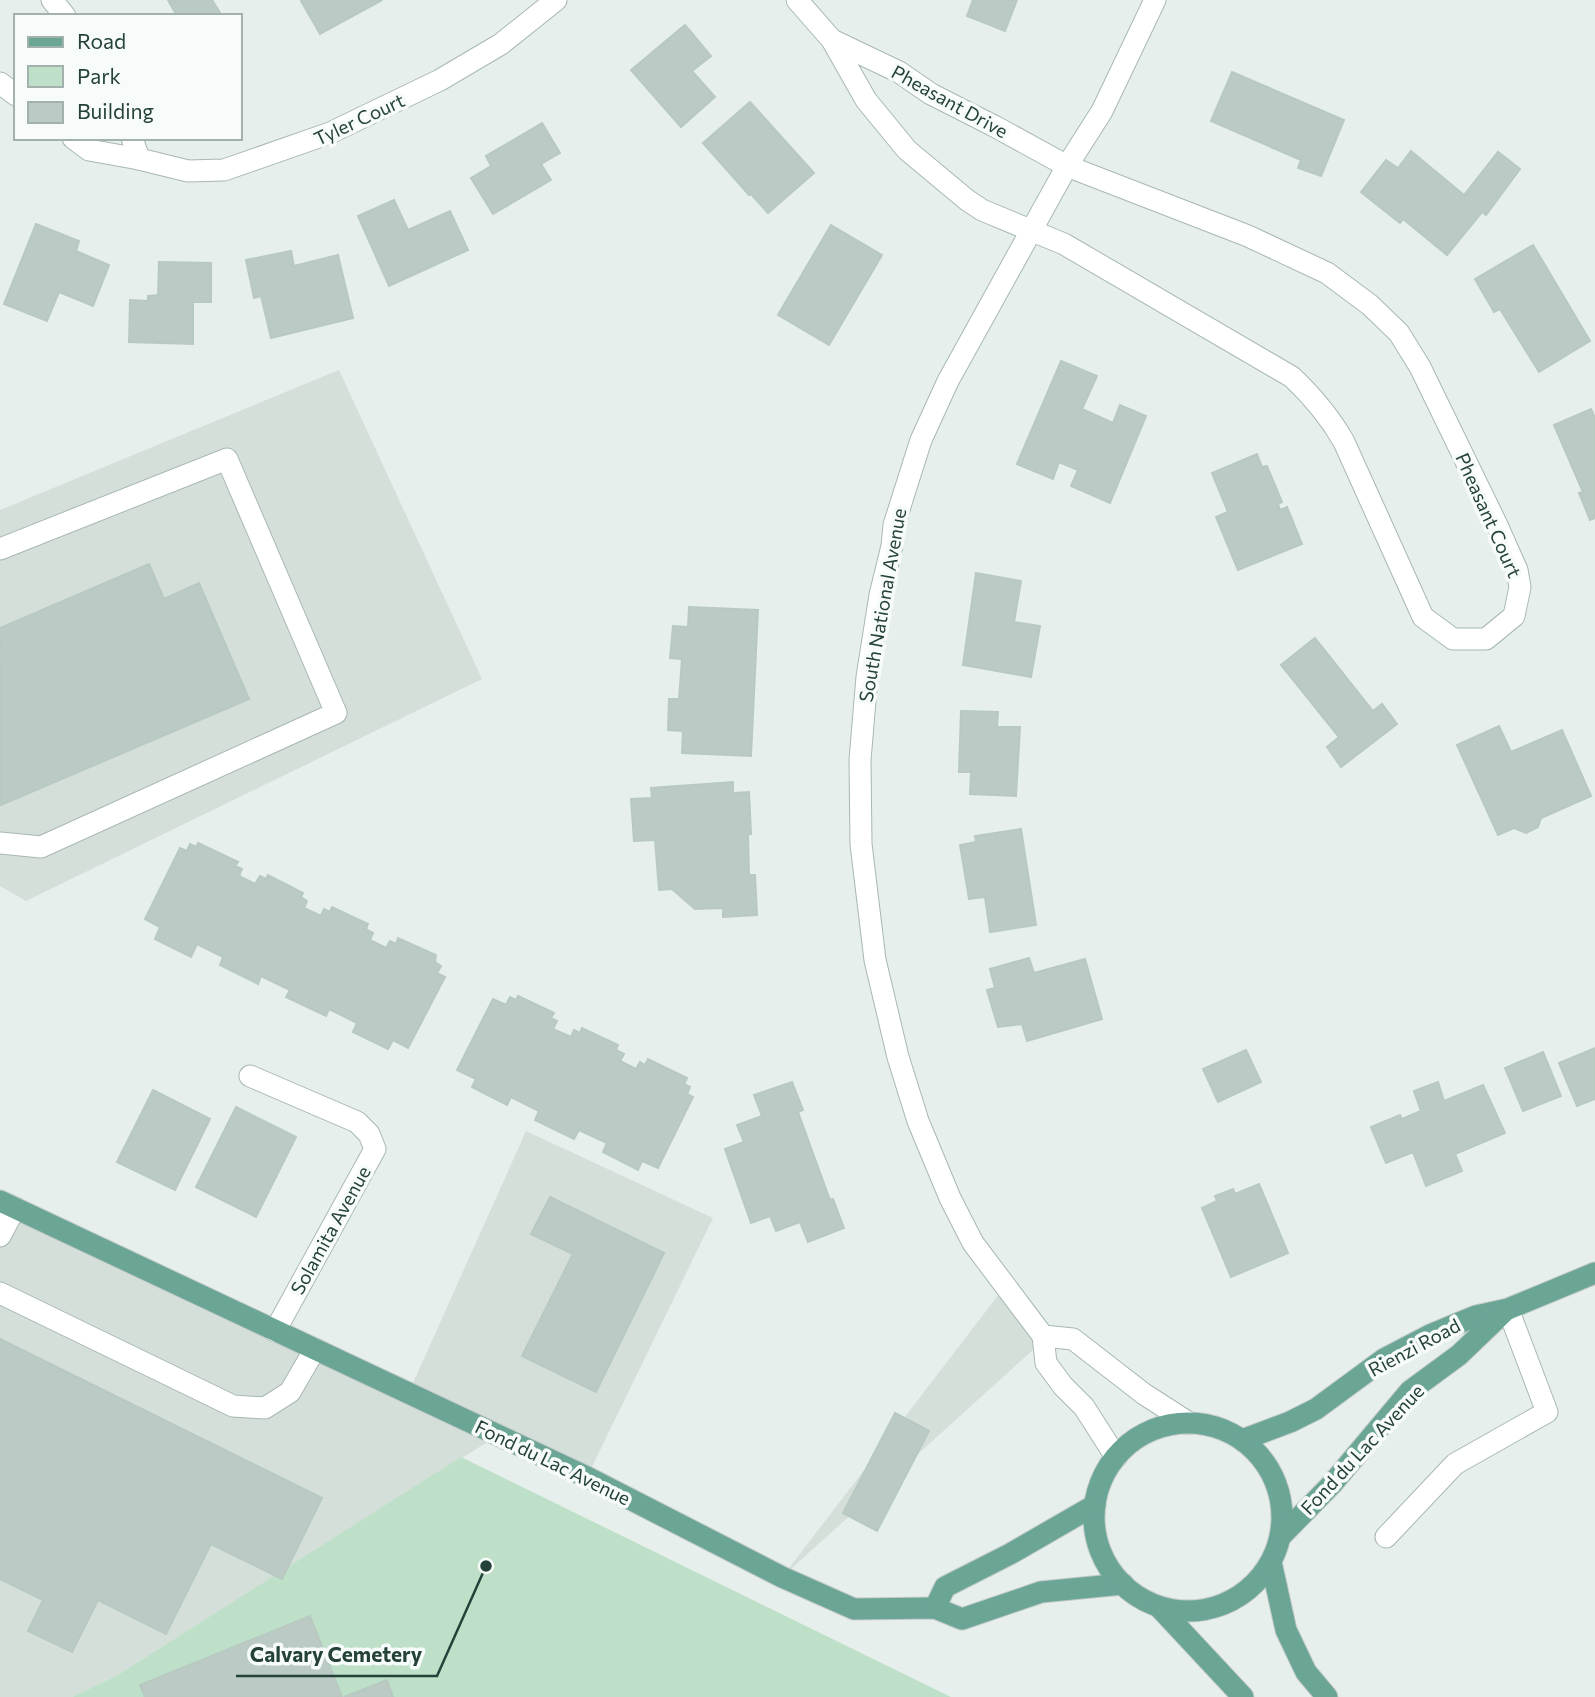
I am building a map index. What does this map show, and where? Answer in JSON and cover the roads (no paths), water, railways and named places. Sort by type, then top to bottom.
[{"type":"main road","name":"Fond du Lac Avenue","points":[[8,1204],[587,1477],[782,1577],[853,1609],[935,1608],[962,1619],[1041,1592],[1123,1584]]},
{"type":"main road","name":"Rienzi Road","points":[[1242,1440],[1317,1409],[1384,1359],[1430,1335],[1476,1316],[1508,1309],[1595,1273]]},
{"type":"main road","name":"Fond du Lac Avenue","points":[[1281,1536],[1332,1484],[1410,1391],[1460,1355],[1508,1309]]},
{"type":"main road","points":[[1189,1423],[1217,1428],[1242,1440],[1262,1458],[1276,1482],[1282,1508],[1281,1536],[1271,1562],[1256,1583],[1235,1599],[1211,1609],[1185,1611],[1159,1607],[1136,1595],[1123,1584],[1102,1556],[1095,1531],[1095,1505],[1101,1480],[1116,1457],[1137,1438],[1162,1427],[1189,1423]]},
{"type":"main road","points":[[935,1608],[945,1587],[1010,1554],[1095,1505]]},
{"type":"main road","points":[[1271,1562],[1286,1630],[1306,1672],[1327,1697]]},
{"type":"main road","points":[[1159,1607],[1243,1697]]},
{"type":"street","points":[[52,0],[63,14]]},
{"type":"street","name":"Tyler Court","points":[[76,140],[89,150],[136,148],[188,170],[225,170],[299,145],[370,116],[440,80],[501,44],[556,0]]},
{"type":"street","name":"Pheasant Drive","points":[[797,0],[832,40],[866,100],[907,150],[982,210],[1032,230]]},
{"type":"street","name":"South National Avenue","points":[[1116,1457],[1084,1408],[1063,1387],[1046,1363],[1044,1336],[973,1243],[950,1198],[918,1121],[895,1047],[875,960],[865,888],[860,811],[861,744],[870,655],[894,525],[903,491],[934,410],[1067,166],[1102,111],[1155,0]]},
{"type":"street","name":"Pheasant Drive","points":[[832,40],[899,72],[930,94],[1067,166]]},
{"type":"street","name":"Pheasant Court","points":[[1032,230],[1064,244],[1292,377],[1312,395],[1344,442],[1423,617],[1453,639],[1486,639],[1514,616],[1520,587],[1517,570],[1420,367],[1390,323],[1327,273],[1248,236],[1067,166]]},
{"type":"street","points":[[0,549],[227,459],[337,713],[41,847],[0,843]]},
{"type":"street","name":"Solamita Avenue","points":[[250,1076],[357,1122],[369,1134],[375,1149],[275,1331]]},
{"type":"street","points":[[0,1236],[8,1204]]},
{"type":"street","points":[[0,1293],[233,1406],[265,1408],[290,1392],[315,1349]]},
{"type":"street","points":[[1386,1537],[1455,1464],[1547,1412],[1508,1309]]},
{"type":"street","points":[[1044,1336],[1073,1339],[1144,1394],[1189,1423]]},
{"type":"place","name":"Calvary Cemetery","points":[[486,1566]]}]
